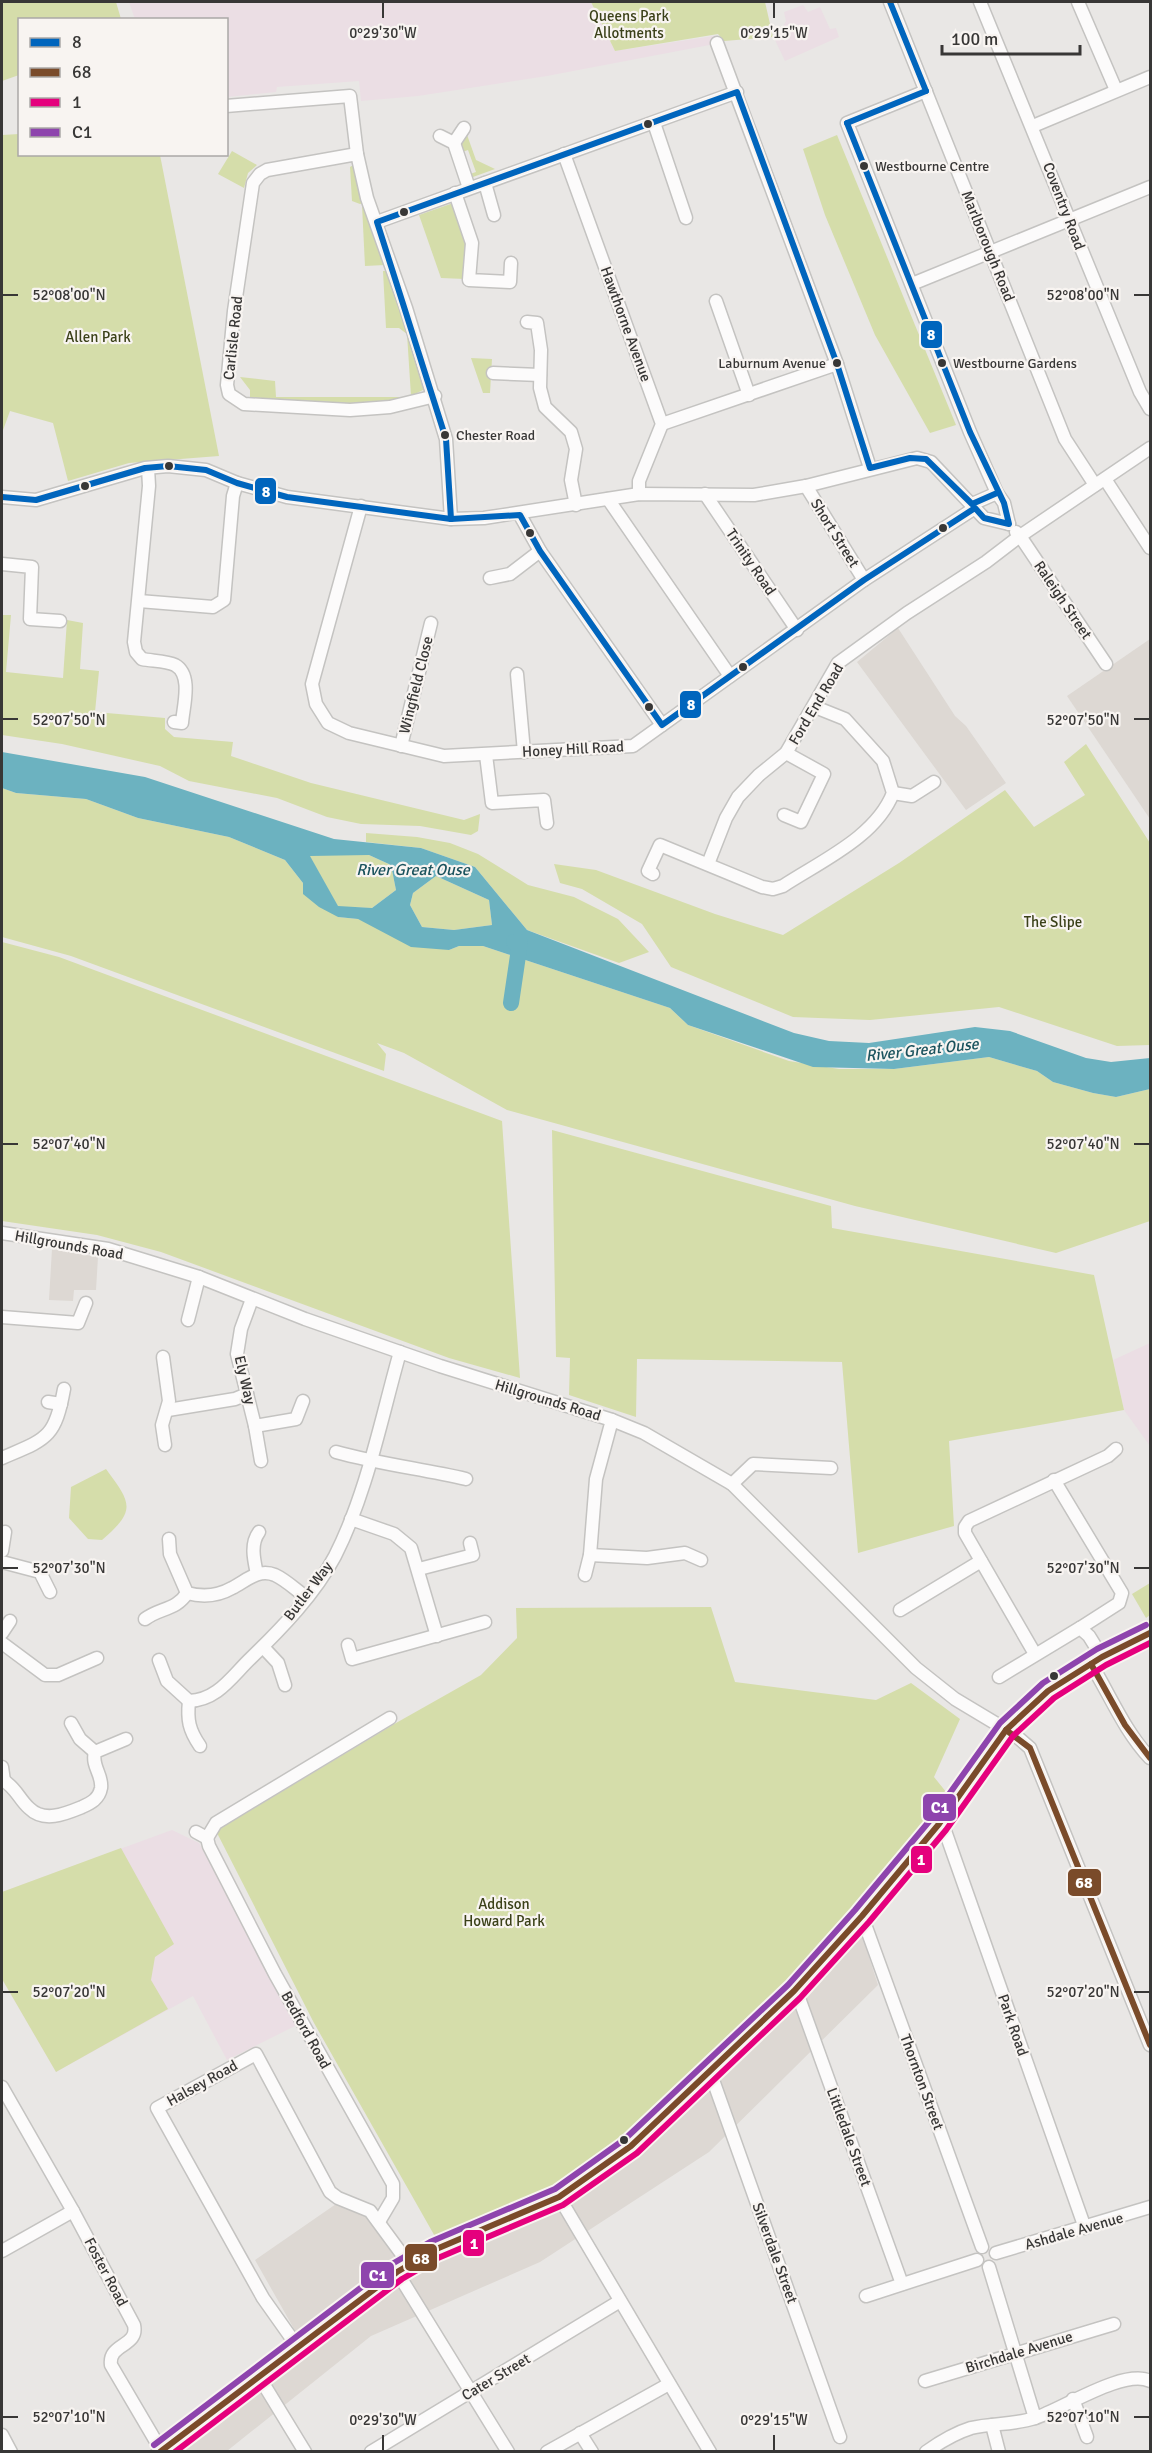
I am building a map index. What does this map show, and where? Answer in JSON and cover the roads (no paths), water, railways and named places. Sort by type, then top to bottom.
[{"type":"main road","points":[[164,2450],[258,2375],[403,2268],[451,2243],[559,2197],[631,2146],[794,1991],[862,1916],[939,1824],[1006,1730],[1048,1691],[1096,1661],[1150,1633]]},
{"type":"street","name":"Marlborough Road","points":[[890,2],[1065,439],[1150,548]]},
{"type":"street","name":"Coventry Road","points":[[981,2],[1140,392],[1150,409]]},
{"type":"street","points":[[1078,2],[1116,90]]},
{"type":"street","points":[[717,43],[837,364],[870,468]]},
{"type":"street","points":[[1033,126],[1150,77]]},
{"type":"street","points":[[926,91],[846,123],[997,493],[1004,503],[1009,524],[1020,536]]},
{"type":"street","points":[[377,222],[737,92]]},
{"type":"street","points":[[228,106],[350,96],[357,154],[367,198],[435,396],[446,439],[451,519]]},
{"type":"street","points":[[654,123],[686,218]]},
{"type":"street","points":[[454,143],[465,128]]},
{"type":"street","points":[[440,136],[454,143],[470,188]]},
{"type":"street","name":"Carlisle Road","points":[[357,154],[267,170],[260,174],[253,183],[234,311],[227,385],[230,394],[244,404],[350,410],[390,407],[435,396]]},
{"type":"street","name":"Hawthorne Avenue","points":[[564,154],[662,424]]},
{"type":"street","points":[[485,183],[494,215]]},
{"type":"street","points":[[912,284],[1150,187]]},
{"type":"street","points":[[455,193],[472,243],[469,280],[510,282],[511,263]]},
{"type":"street","points":[[716,301],[749,395]]},
{"type":"street","points":[[532,322],[541,350],[540,375],[545,407],[571,432],[576,449],[571,480],[576,505]]},
{"type":"street","points":[[639,494],[639,481],[662,424],[837,364]]},
{"type":"street","points":[[493,373],[540,375]]},
{"type":"street","name":"Ford End Road","points":[[708,864],[726,818],[738,796],[786,753],[815,707],[838,663],[907,612],[986,562],[1020,536],[1150,448]]},
{"type":"street","points":[[2,497],[16,500],[47,498],[148,468],[187,467],[206,470],[237,483],[287,497],[451,519],[520,515],[639,494],[754,495],[806,486],[910,458],[926,459],[984,518],[1009,524]]},
{"type":"street","points":[[148,468],[150,486],[134,642],[136,652],[142,659],[174,664],[182,671],[186,680],[179,726]]},
{"type":"street","points":[[139,601],[213,607],[224,600],[233,496],[237,483]]},
{"type":"street","name":"Short Street","points":[[806,486],[864,580]]},
{"type":"street","name":"Honey Hill Road","points":[[361,506],[312,684],[316,704],[328,723],[349,733],[444,756],[633,746],[864,580],[997,493]]},
{"type":"street","name":"Trinity Road","points":[[705,494],[797,630]]},
{"type":"street","points":[[608,499],[730,676]]},
{"type":"street","points":[[520,515],[540,551],[662,725]]},
{"type":"street","name":"Raleigh Street","points":[[1020,536],[1106,663]]},
{"type":"street","points":[[490,578],[510,574],[540,551]]},
{"type":"street","points":[[2,564],[32,567],[30,619],[60,621]]},
{"type":"street","name":"Wingfield Close","points":[[401,746],[431,624]]},
{"type":"street","points":[[517,674],[524,752]]},
{"type":"street","points":[[653,874],[648,871],[660,845],[762,887],[773,889],[783,886],[844,847],[878,820],[892,793],[882,761],[845,719],[815,707]]},
{"type":"street","points":[[784,815],[801,822],[824,774],[786,753]]},
{"type":"street","points":[[486,755],[488,791],[492,803],[544,800],[547,823]]},
{"type":"street","points":[[892,793],[912,796],[934,783]]},
{"type":"street","name":"Hillgrounds Road","points":[[2,1233],[108,1249],[199,1278],[400,1352],[612,1420],[644,1433],[732,1484],[916,1668],[955,1700],[1006,1730],[1030,1748],[1150,2045]]},
{"type":"street","points":[[188,1320],[199,1278]]},
{"type":"street","name":"Ely Way","points":[[252,1299],[241,1329],[237,1354],[255,1426],[261,1461]]},
{"type":"street","points":[[2,1317],[78,1323],[86,1303]]},
{"type":"street","name":"Butler Way","points":[[189,1701],[209,1697],[220,1690],[263,1647],[306,1598],[334,1557],[351,1519],[400,1352]]},
{"type":"street","points":[[163,1357],[168,1410],[162,1425],[165,1445]]},
{"type":"street","points":[[2,1458],[43,1440],[57,1422],[64,1389]]},
{"type":"street","points":[[168,1410],[247,1394]]},
{"type":"street","points":[[48,1401],[61,1404]]},
{"type":"street","name":"Ely Way","points":[[255,1426],[296,1419],[303,1401]]},
{"type":"street","points":[[585,1575],[590,1555],[596,1479],[612,1420]]},
{"type":"street","points":[[336,1452],[369,1461],[466,1479]]},
{"type":"street","points":[[1035,1654],[965,1533],[965,1527],[969,1521],[1054,1480],[1113,1457]]},
{"type":"street","points":[[732,1484],[753,1464],[831,1468]]},
{"type":"street","points":[[999,1677],[1119,1604],[1122,1593],[1054,1480]]},
{"type":"street","points":[[351,1519],[402,1539],[411,1548],[437,1636]]},
{"type":"street","points":[[2,1551],[4,1532]]},
{"type":"street","points":[[254,1535],[257,1574]]},
{"type":"street","points":[[169,1539],[166,1554],[186,1593]]},
{"type":"street","points":[[419,1569],[473,1555],[470,1543]]},
{"type":"street","points":[[590,1555],[647,1558],[685,1553],[701,1560]]},
{"type":"street","points":[[900,1610],[981,1561]]},
{"type":"street","points":[[2,1562],[40,1572],[50,1592]]},
{"type":"street","points":[[186,1593],[214,1595],[257,1574],[274,1575],[306,1598]]},
{"type":"street","points":[[145,1619],[155,1611],[175,1607],[186,1593]]},
{"type":"street","points":[[2,1633],[10,1622]]},
{"type":"street","points":[[348,1644],[352,1659],[485,1622]]},
{"type":"street","points":[[1080,1628],[1089,1636],[1096,1661],[1129,1734],[1148,1751]]},
{"type":"street","points":[[2,1643],[45,1675],[58,1675],[97,1658]]},
{"type":"street","points":[[263,1647],[278,1663],[285,1685]]},
{"type":"street","points":[[159,1660],[167,1682],[189,1701],[187,1719],[191,1733],[200,1746]]},
{"type":"street","name":"Bedford Road","points":[[380,2220],[393,2198],[393,2184],[275,1974],[202,1835],[216,1823],[390,1718]]},
{"type":"street","points":[[71,1723],[80,1739],[95,1752]]},
{"type":"street","points":[[95,1752],[126,1739]]},
{"type":"street","points":[[2,1767],[3,1782],[37,1814],[55,1816],[92,1803],[98,1796],[100,1778],[94,1765],[95,1752]]},
{"type":"street","name":"Park Road","points":[[939,1824],[944,1828],[1085,2228]]},
{"type":"street","name":"Thornton Street","points":[[862,1916],[982,2247]]},
{"type":"street","name":"Littledale Street","points":[[794,1991],[799,1998],[902,2284]]},
{"type":"street","name":"Halsey Road","points":[[297,2346],[263,2298],[157,2108],[256,2054],[330,2192],[338,2198],[370,2211],[380,2220],[403,2268],[471,2393],[508,2451]]},
{"type":"street","name":"Silverdale Street","points":[[708,2071],[840,2437]]},
{"type":"street","name":"Foster Road","points":[[2,2087],[73,2211],[134,2325],[136,2333],[133,2339],[114,2350],[110,2357],[111,2365],[164,2450]]},
{"type":"street","points":[[559,2197],[708,2448],[695,2451]]},
{"type":"street","name":"Ashdale Avenue","points":[[996,2253],[1150,2207]]},
{"type":"street","points":[[2,2252],[73,2211]]},
{"type":"street","points":[[982,2247],[990,2247],[996,2253],[996,2261],[989,2267],[982,2266],[977,2260],[977,2252],[982,2247]]},
{"type":"street","points":[[866,2296],[977,2260]]},
{"type":"street","points":[[989,2267],[1035,2418]]},
{"type":"street","name":"Cater Street","points":[[371,2451],[471,2393],[620,2301]]},
{"type":"street","name":"Birchdale Avenue","points":[[925,2381],[1114,2324]]},
{"type":"street","points":[[258,2375],[305,2451]]},
{"type":"street","points":[[926,2451],[949,2437],[970,2429],[1035,2418],[1073,2398],[1140,2378],[1150,2381]]},
{"type":"street","points":[[547,2451],[669,2384]]},
{"type":"street","points":[[1073,2398],[1087,2437]]},
{"type":"street","points":[[992,2425],[999,2451]]},
{"type":"street","points":[[580,2433],[592,2451]]},
{"type":"street","points":[[2,2435],[11,2451]]},
{"type":"water","name":"River Great Ouse","points":[[2,752],[145,777],[334,839],[421,848],[475,867],[527,930],[794,1033],[829,1041],[869,1043],[975,1027],[1010,1031],[1086,1058],[1111,1062],[1150,1058],[1150,1089],[1116,1097],[1093,1093],[1053,1082],[1037,1071],[989,1057],[894,1069],[813,1067],[688,1025],[670,1008],[483,946],[459,946],[449,950],[411,947],[358,919],[338,917],[319,907],[303,894],[303,883],[285,860],[229,837],[138,818],[86,799],[16,793],[2,788]],"holes":[[[369,855],[391,865],[396,890],[372,908],[338,906],[310,856]],[[436,876],[489,900],[492,925],[454,930],[422,927],[410,905],[413,893]]]},
{"type":"waterway","points":[[511,1003],[520,942],[514,942]]},
{"type":"place","name":"Westbourne Centre","points":[[864,166]]},
{"type":"place","name":"Laburnum Avenue","points":[[837,363]]},
{"type":"place","name":"Westbourne Gardens","points":[[942,363]]},
{"type":"place","name":"Chester Road","points":[[445,435]]},
{"type":"park label","name":"Queens Park Allotments","points":[[629,24]]},
{"type":"park label","name":"Allen Park","points":[[98,337]]},
{"type":"park label","name":"The Slipe","points":[[1053,922]]},
{"type":"park label","name":"Addison Howard Park","points":[[504,1912]]}]
